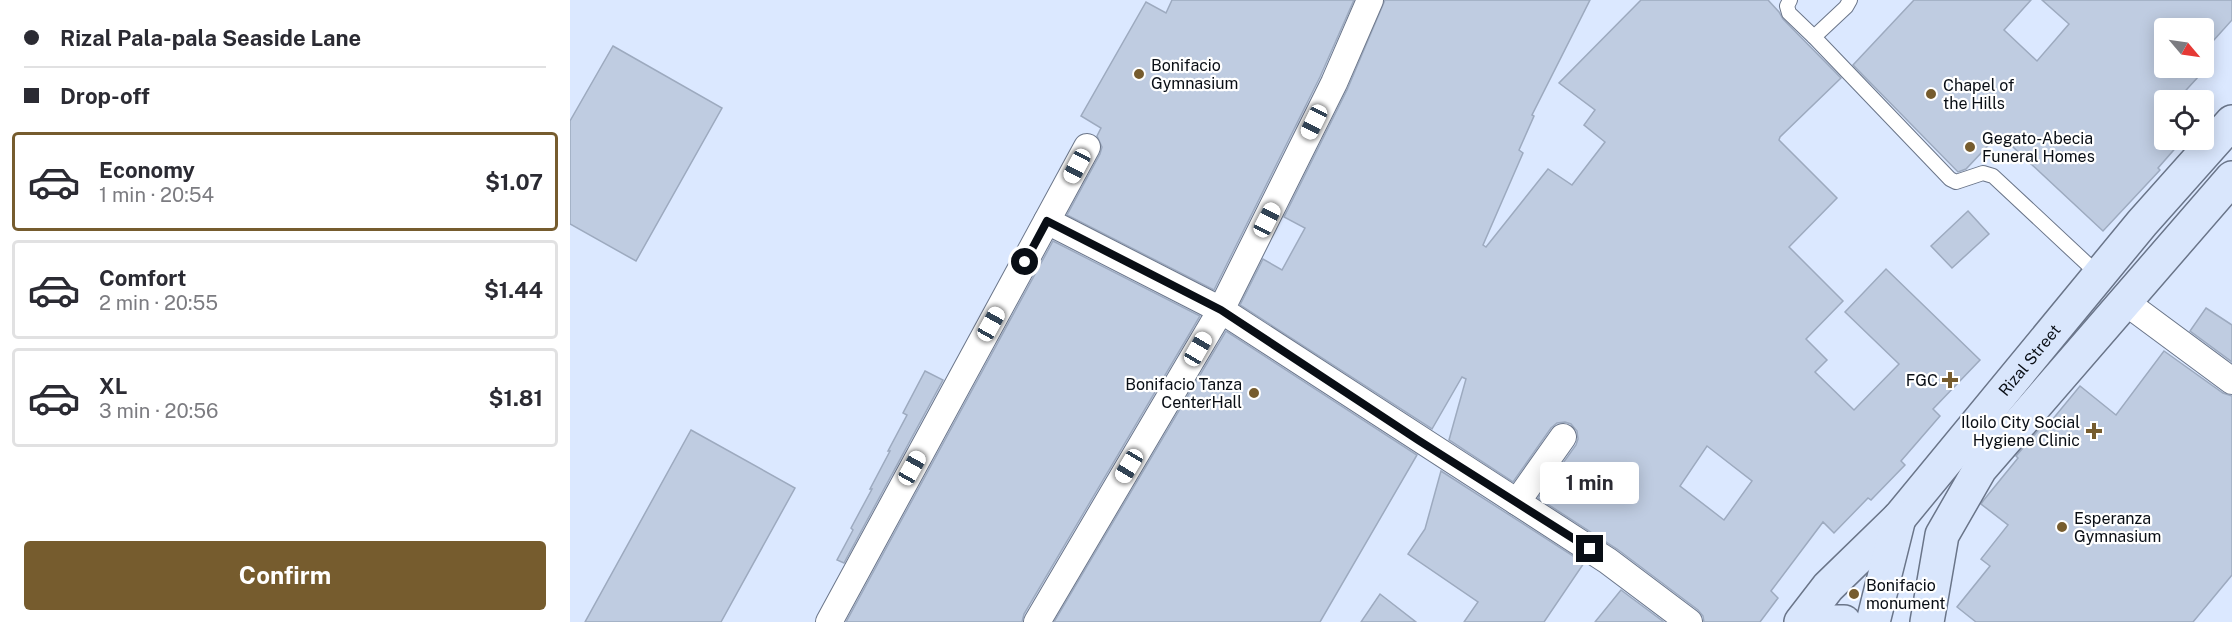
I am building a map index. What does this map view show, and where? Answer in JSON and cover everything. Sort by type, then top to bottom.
[{"type":"main road","name":"Rizal Street","points":[[1801,622],[1828,587],[1900,517],[2099,274],[2232,122]]},
{"type":"main road","name":"Rizal Street","points":[[1942,535],[1980,469],[2232,178]]},
{"type":"main road","points":[[1873,622],[1900,517],[1942,535],[1927,622]]},
{"type":"main road","points":[[1827,622],[1844,622]]},
{"type":"street","points":[[1037,622],[1221,310],[1329,93],[1370,0]]},
{"type":"street","points":[[829,622],[1087,147]]},
{"type":"street","points":[[1047,221],[1221,310],[1608,561],[1689,622]]},
{"type":"street","points":[[2124,301],[2232,381]]},
{"type":"street","points":[[1517,502],[1563,437]]},
{"type":"lane","points":[[1790,0],[1787,6],[1789,13],[1950,179],[1956,182],[1983,173],[1993,176],[2099,274]]},
{"type":"lane","points":[[1814,37],[1846,7],[1850,0]]},
{"type":"building","points":[[1172,0],[1354,0],[1320,77],[1214,290],[1067,215],[1102,147],[1097,136],[1101,128],[1081,116],[1146,2],[1166,13]]},
{"type":"building","points":[[1385,0],[1590,0],[1532,115],[1534,116],[1519,150],[1523,153],[1483,245],[1486,247],[1548,169],[1572,185],[1605,142],[1584,125],[1595,110],[1559,83],[1641,0],[1768,0],[1783,19],[1841,78],[1779,140],[1837,198],[1789,247],[1843,301],[1806,339],[1827,360],[1815,372],[1854,410],[1899,364],[1845,312],[1886,269],[1980,360],[1933,409],[1940,416],[1901,461],[1905,465],[1834,533],[1823,522],[1771,591],[1778,598],[1760,622],[1704,622],[1698,610],[1617,549],[1538,498],[1576,445],[1577,431],[1571,424],[1557,423],[1551,428],[1513,482],[1449,440],[1466,379],[1462,377],[1432,429],[1240,305],[1263,259],[1282,270],[1305,228],[1284,217],[1347,90]],"holes":[[[1707,446],[1752,481],[1724,520],[1680,486]]]},
{"type":"building","points":[[1914,0],[2031,0],[2004,30],[2037,61],[2069,24],[2042,0],[2232,0],[2232,20],[2214,40],[2214,18],[2154,18],[2154,78],[2197,78],[2186,90],[2154,90],[2154,150],[2174,150],[2158,168],[2160,170],[2103,231],[1999,134],[1966,169],[1958,172],[1853,65]]},
{"type":"building","points":[[613,46],[722,108],[636,261],[570,224],[570,121]]},
{"type":"building","points":[[1968,211],[1989,234],[1952,268],[1931,246]]},
{"type":"building","points":[[1053,241],[1200,316],[1024,614],[1022,622],[846,622]]},
{"type":"building","points":[[2206,308],[2232,325],[2232,362],[2190,331]]},
{"type":"building","points":[[1226,331],[1417,455],[1320,622],[1054,622]]},
{"type":"building","points":[[2164,351],[2223,393],[2232,396],[2232,575],[2193,622],[1976,622],[1957,607],[1990,566],[1981,559],[2008,525],[1981,504],[1983,501],[2018,458],[2016,456],[2049,418],[2052,420],[2080,386],[2116,415]]},
{"type":"building","points":[[925,371],[943,380],[844,563],[837,560],[907,415],[903,413]]},
{"type":"building","points":[[691,430],[795,488],[721,622],[585,622]]},
{"type":"building","points":[[1441,471],[1584,563],[1544,622],[1464,622],[1478,602],[1408,554],[1425,529]]},
{"type":"building","points":[[1621,590],[1664,622],[1595,622]]},
{"type":"building","points":[[1380,594],[1416,622],[1361,622]]},
{"type":"place","name":"Bonifacio Gymnasium","points":[[1139,74]]},
{"type":"place","name":"Chapel of the Hills","points":[[1931,94]]},
{"type":"place","name":"Gegato-Abecia Funeral Homes","points":[[1970,147]]},
{"type":"place","name":"FGC","points":[[1950,380]]},
{"type":"place","name":"Bonifacio Tanza CenterHall","points":[[1254,393]]},
{"type":"place","name":"Iloilo City Social Hygiene Clinic","points":[[2094,431]]},
{"type":"place","name":"Esperanza Gymnasium","points":[[2062,527]]},
{"type":"place","name":"Bonifacio monument","points":[[1854,594]]},
{"type":"route","points":[[1025,262],[1047,221],[1221,310],[1418,440],[1590,549]]}]
